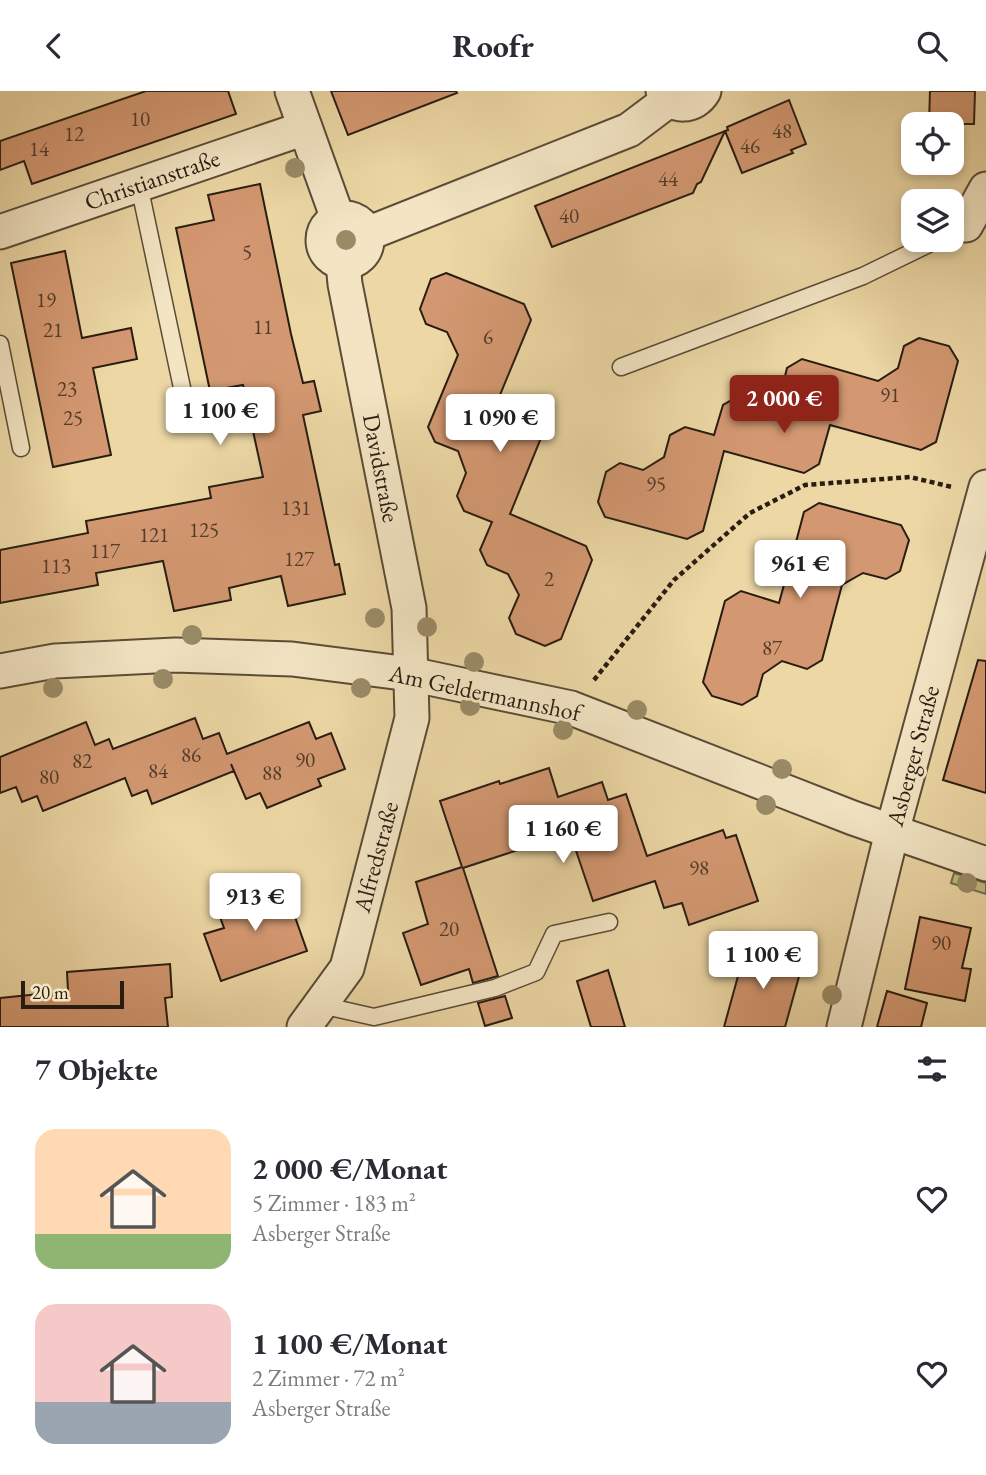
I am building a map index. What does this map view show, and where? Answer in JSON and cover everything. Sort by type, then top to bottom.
[{"type":"street","points":[[292,91],[338,219]]},
{"type":"street","points":[[367,234],[629,130],[666,95],[680,105],[686,105],[697,100],[704,91]]},
{"type":"street","name":"Christianstraße","points":[[0,233],[305,128]]},
{"type":"street","points":[[964,217],[986,189]]},
{"type":"street","points":[[338,219],[355,220],[367,234],[367,246],[361,256],[351,262],[343,263],[333,259],[323,244],[325,232],[332,222],[338,219]]},
{"type":"street","name":"Davidstraße","points":[[343,263],[409,608],[410,674]]},
{"type":"street","name":"Asberger Straße","points":[[844,1027],[892,832],[985,491]]},
{"type":"street","name":"Am Geldermannshof","points":[[0,671],[55,661],[175,655],[292,659],[410,674],[572,708],[892,832],[986,864]]},
{"type":"street","name":"Alfredstraße","points":[[312,1016],[347,968],[412,718],[410,674]]},
{"type":"lane","points":[[139,185],[188,416]]},
{"type":"lane","points":[[621,367],[863,276],[912,252]]},
{"type":"lane","points":[[0,344],[21,448]]},
{"type":"lane","points":[[312,1016],[374,1017],[495,988],[536,972],[554,934],[609,922]]},
{"type":"path","points":[[572,708],[674,580],[750,513],[805,485],[910,477],[985,491]]},
{"type":"shaded area","points":[[954,873],[986,883],[986,894],[951,883]]},
{"type":"building","points":[[146,91],[228,91],[236,114],[32,184],[24,161],[0,170],[0,141]]},
{"type":"building","points":[[331,91],[456,91],[457,93],[348,135]]},
{"type":"building","points":[[930,91],[975,91],[974,124],[964,124],[964,112],[929,112]]},
{"type":"building","points":[[789,100],[806,144],[791,150],[793,153],[742,173],[725,131],[728,130],[727,127]]},
{"type":"building","points":[[725,131],[693,193],[552,247],[535,206]]},
{"type":"building","points":[[260,184],[303,383],[314,381],[321,411],[303,415],[335,565],[339,564],[345,594],[288,606],[281,576],[229,588],[231,600],[174,611],[163,561],[96,573],[98,585],[0,603],[0,550],[88,533],[86,521],[211,498],[209,487],[263,477],[243,385],[210,391],[176,228],[214,220],[208,195]]},
{"type":"building","points":[[65,251],[82,338],[131,328],[137,359],[93,368],[111,455],[53,467],[11,263]]},
{"type":"building","points":[[446,273],[524,304],[531,320],[495,407],[534,422],[541,438],[510,514],[586,546],[592,560],[561,639],[545,646],[516,634],[509,618],[519,595],[508,574],[487,565],[480,550],[492,522],[464,511],[457,496],[466,473],[458,451],[435,442],[428,427],[458,355],[447,332],[426,324],[420,309],[431,279]]},
{"type":"building","points":[[919,338],[949,346],[958,361],[936,442],[921,450],[830,425],[819,464],[804,473],[724,451],[703,531],[687,539],[605,517],[598,502],[606,472],[620,463],[643,470],[664,457],[670,435],[685,427],[714,435],[723,405],[737,397],[760,403],[781,393],[787,368],[802,359],[878,381],[898,368],[904,346]]},
{"type":"building","points":[[819,503],[901,525],[909,540],[900,571],[886,579],[863,573],[842,585],[822,660],[807,669],[782,661],[763,674],[757,696],[742,705],[712,696],[703,682],[725,601],[741,591],[779,603],[790,563],[803,555],[796,542],[804,512]]},
{"type":"building","points":[[978,660],[986,661],[986,793],[943,780]]},
{"type":"building","points":[[195,718],[203,739],[219,733],[227,754],[309,722],[316,739],[331,733],[345,769],[318,779],[321,786],[267,808],[260,793],[246,799],[234,771],[152,804],[147,790],[132,796],[125,778],[43,811],[37,796],[22,802],[16,787],[0,793],[0,757],[86,722],[95,745],[109,739],[113,749]]},
{"type":"building","points":[[549,768],[558,797],[602,782],[608,800],[626,794],[647,856],[723,830],[726,838],[736,835],[758,901],[689,925],[682,903],[664,908],[655,881],[593,901],[570,833],[463,868],[498,976],[473,983],[469,969],[421,985],[403,933],[428,924],[416,882],[462,867],[440,801]]},
{"type":"building","points":[[283,883],[307,951],[221,981],[204,934],[224,928],[216,906]]},
{"type":"building","points":[[920,917],[971,928],[962,968],[971,969],[965,1001],[905,989]]},
{"type":"building","points":[[746,947],[803,962],[785,1027],[724,1027]]},
{"type":"building","points":[[170,964],[172,997],[165,998],[168,1027],[0,1027],[0,998],[68,991],[67,972]]},
{"type":"building","points":[[608,970],[625,1027],[591,1027],[577,981]]},
{"type":"building","points":[[887,991],[927,1003],[921,1027],[877,1027]]},
{"type":"building","points":[[505,996],[512,1018],[485,1026],[478,1003]]}]
